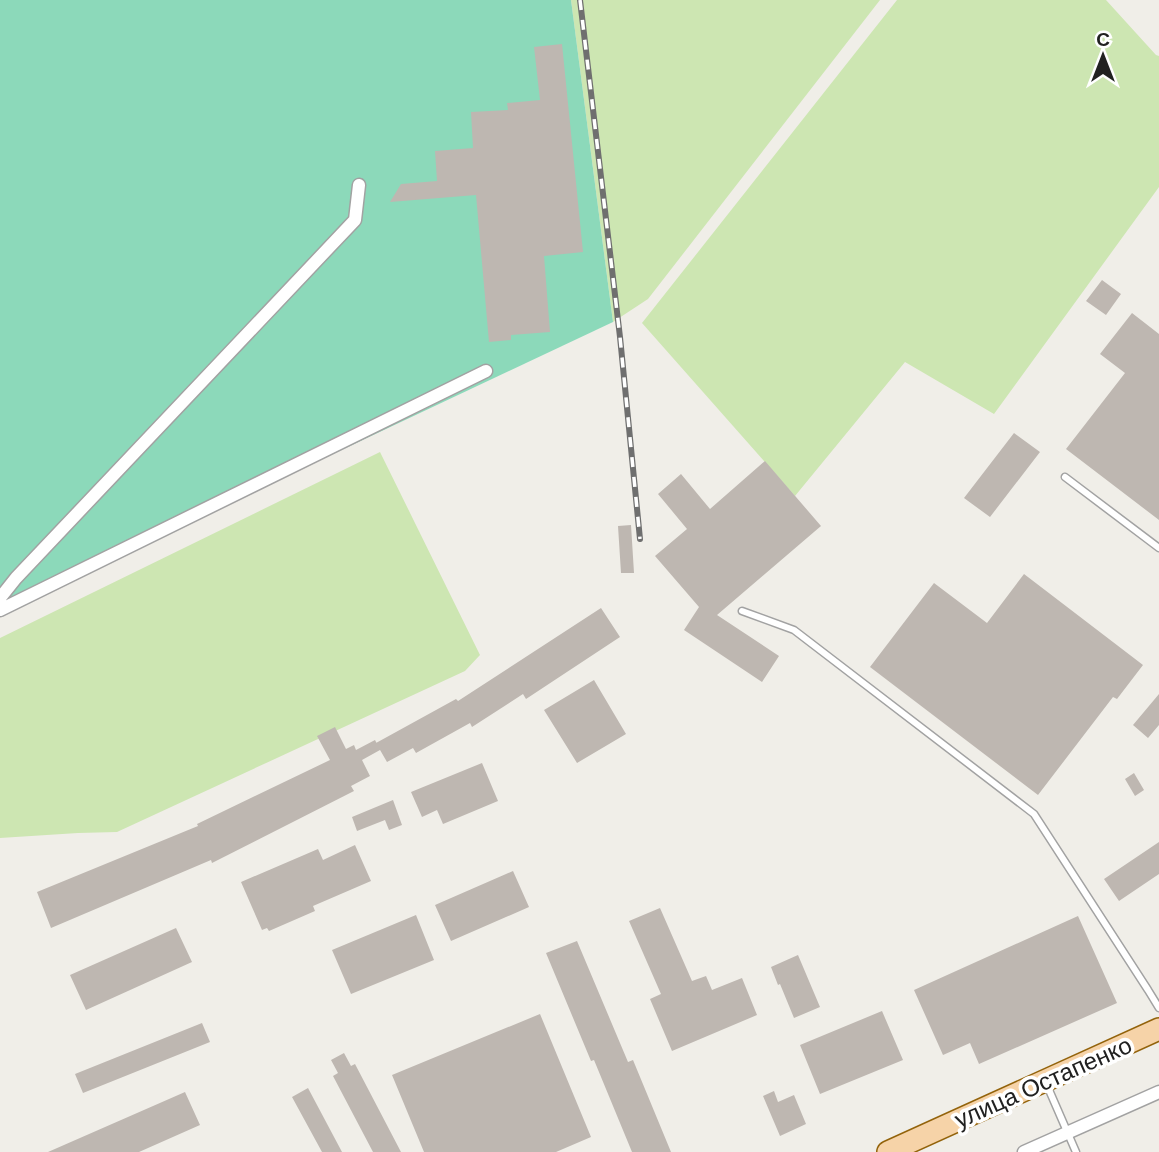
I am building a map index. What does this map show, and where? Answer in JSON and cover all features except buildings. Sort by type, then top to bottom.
[{"type":"main road","name":"улица Остапенко","points":[[888,1152],[1159,1029]]},
{"type":"street","points":[[0,598],[355,220],[359,185]]},
{"type":"street","points":[[0,610],[485,371]]},
{"type":"street","points":[[1024,1152],[1159,1092]]},
{"type":"lane","points":[[1066,477],[1159,548]]},
{"type":"lane","points":[[742,611],[794,630],[1034,814],[1159,1008]]},
{"type":"lane","points":[[1045,1081],[1076,1152]]},
{"type":"green space","points":[[0,0],[571,0],[613,322],[0,611]]},
{"type":"green space","points":[[571,0],[880,0],[648,299],[613,322]]},
{"type":"green space","points":[[897,0],[1106,0],[1159,56],[1159,187],[994,414],[905,362],[795,496],[642,323]]},
{"type":"green space","points":[[380,452],[480,655],[465,671],[117,832],[0,838],[0,638]]},
{"type":"railway","points":[[580,0],[620,337],[640,539]]}]
